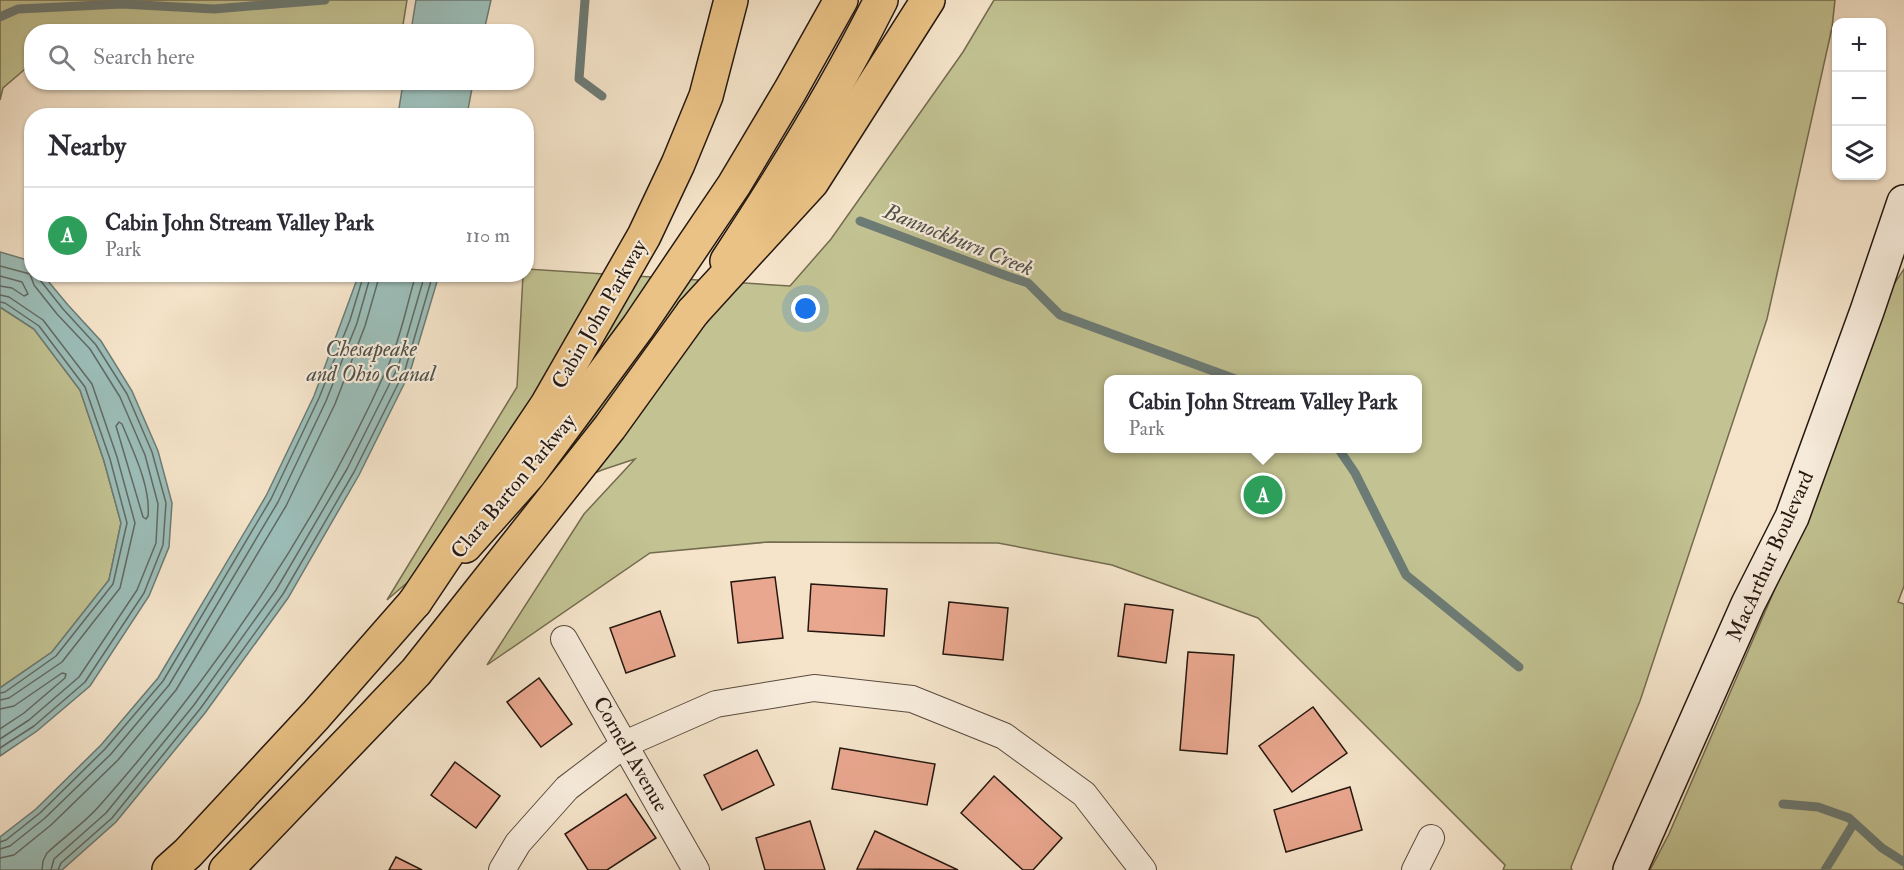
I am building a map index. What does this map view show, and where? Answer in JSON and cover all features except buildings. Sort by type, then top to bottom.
[{"type":"main road","name":"Cabin John Parkway","points":[[415,602],[547,405],[645,236],[706,96],[731,0]]},
{"type":"main road","name":"Clara Barton Parkway","points":[[169,870],[188,853],[316,716],[530,473],[638,327],[734,185],[841,0]]},
{"type":"main road","name":"Clara Barton Parkway","points":[[226,870],[416,672],[610,427],[693,312],[786,172],[861,41],[881,0]]},
{"type":"main road","points":[[693,312],[812,182],[928,0]]},
{"type":"main road","name":"MacArthur Boulevard","points":[[1630,870],[1748,604],[1792,517],[1904,202]]},
{"type":"street","name":"Cornell Avenue","points":[[564,639],[696,870]]},
{"type":"street","points":[[502,870],[518,843],[567,788],[625,744],[716,704],[814,688],[912,699],[1004,735],[1084,794],[1143,870]]},
{"type":"street","points":[[1415,870],[1431,838]]},
{"type":"green space","points":[[0,0],[407,0],[403,24],[24,24],[24,70],[3,88],[0,100]]},
{"type":"green space","points":[[994,0],[1835,0],[1832,28],[1767,319],[1640,701],[1571,867],[1572,870],[1503,870],[1505,865],[1258,618],[1112,565],[998,543],[768,542],[650,553],[487,665],[584,514],[635,459],[568,484],[504,516],[444,555],[387,600],[517,387],[523,282],[534,282],[534,269],[790,286],[831,239],[963,52]]},
{"type":"green space","points":[[1904,269],[1904,586],[1898,602],[1904,604],[1904,870],[1650,870],[1669,834],[1777,584],[1894,284]]},
{"type":"green space","points":[[0,307],[34,329],[80,390],[104,461],[121,523],[109,580],[52,652],[0,688]]},
{"type":"water","points":[[416,0],[491,0],[486,24],[412,24]]},
{"type":"water","points":[[402,90],[472,90],[468,108],[399,108]]},
{"type":"water","points":[[0,252],[24,259],[24,282],[49,282],[101,341],[132,391],[158,451],[172,503],[169,547],[149,596],[90,686],[37,731],[0,756],[0,688],[52,652],[109,580],[121,523],[104,461],[80,390],[34,329],[0,307]]},
{"type":"water","name":"Chesapeake and Ohio Canal","points":[[356,282],[437,282],[410,372],[359,475],[288,598],[205,713],[116,822],[62,870],[0,870],[0,837],[36,809],[101,745],[158,678],[266,496],[314,396]]},
{"type":"waterway","points":[[0,17],[18,9],[122,4],[214,9],[325,0]]},
{"type":"waterway","name":"Bannockburn Creek","points":[[585,0],[579,79],[602,96]]},
{"type":"waterway","name":"Bannockburn Creek","points":[[860,221],[1028,283],[1060,315],[1224,375]]},
{"type":"waterway","name":"Bannockburn Creek","points":[[1341,453],[1355,473],[1406,575],[1519,667]]},
{"type":"waterway","name":"Bannockburn Creek","points":[[1783,804],[1818,807],[1849,818],[1882,848],[1904,862]]},
{"type":"waterway","points":[[1825,870],[1854,823]]},
{"type":"place","name":"Cabin John Stream Valley Park","points":[[1263,495]]}]
